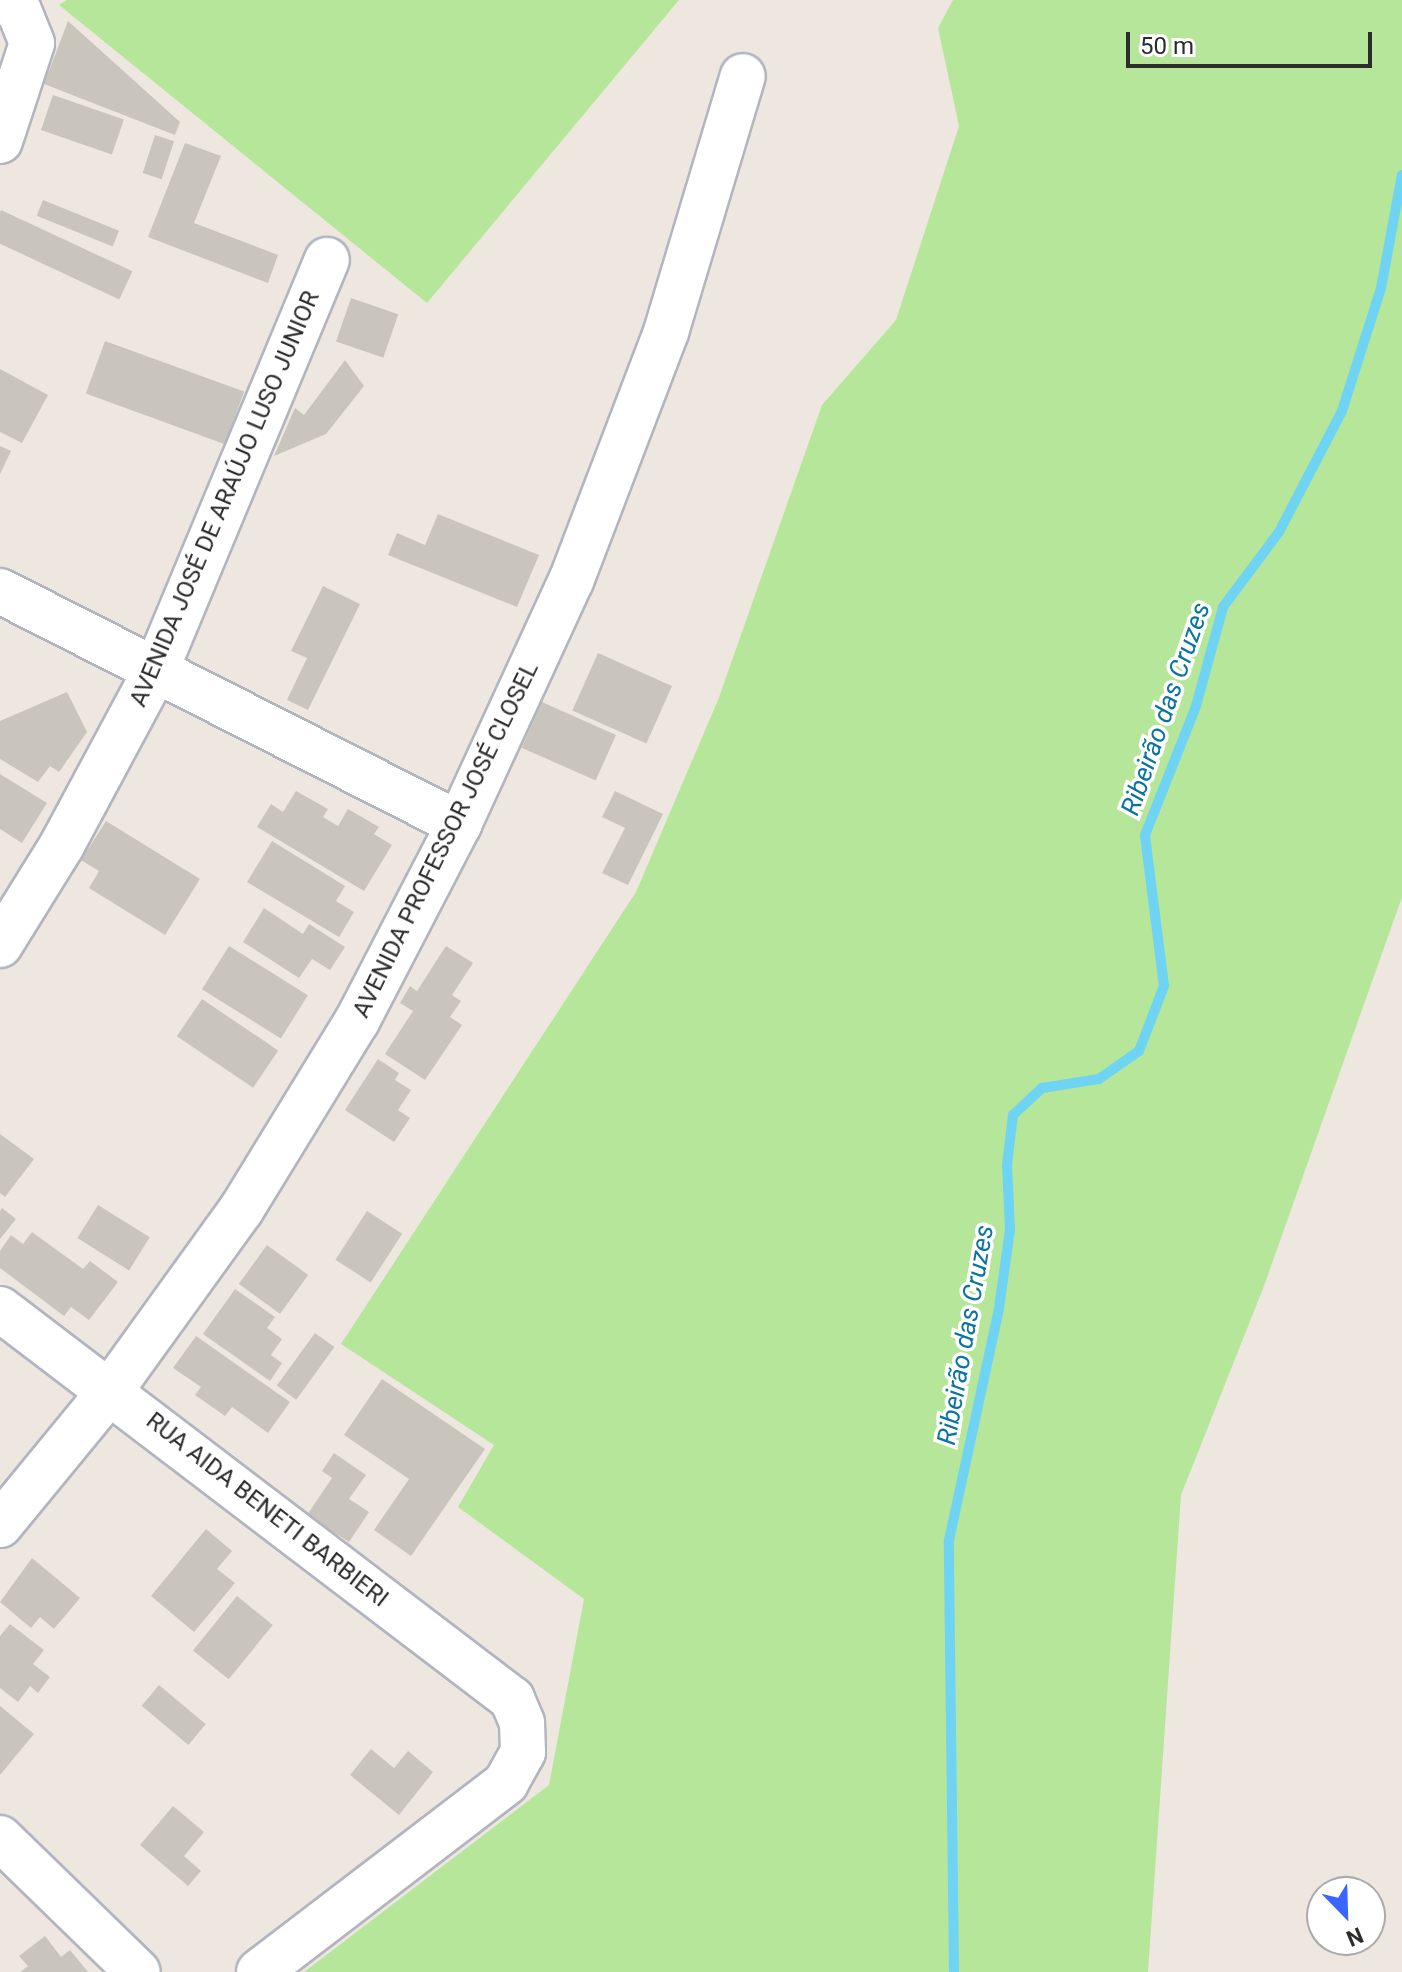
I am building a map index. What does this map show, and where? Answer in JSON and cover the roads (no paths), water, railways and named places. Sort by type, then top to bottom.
[{"type":"street","points":[[0,141],[32,43],[28,26],[3,0]]},
{"type":"street","name":"AVENIDA PROFESSOR JOSÉ CLOSEL","points":[[0,1525],[111,1390],[241,1210],[349,1034],[459,824],[571,581],[660,347],[743,76]]},
{"type":"street","name":"AVENIDA JOSÉ DE ARAÚJO LUSO JUNIOR","points":[[0,945],[62,845],[157,668],[327,260]]},
{"type":"street","points":[[0,591],[157,668],[459,824]]},
{"type":"street","name":"RUA AIDA BENETI BARBIERI","points":[[0,1309],[111,1390],[512,1699],[522,1723],[523,1752],[506,1783],[259,1972]]},
{"type":"street","points":[[0,1838],[138,1972]]},
{"type":"waterway","name":"Ribeirão das Cruzes","points":[[954,1972],[949,1540],[999,1308],[1010,1230],[1007,1165],[1013,1115],[1042,1088],[1099,1079],[1139,1051],[1164,986],[1145,835],[1196,706],[1223,607],[1279,532],[1342,411],[1381,288],[1402,175]]}]
